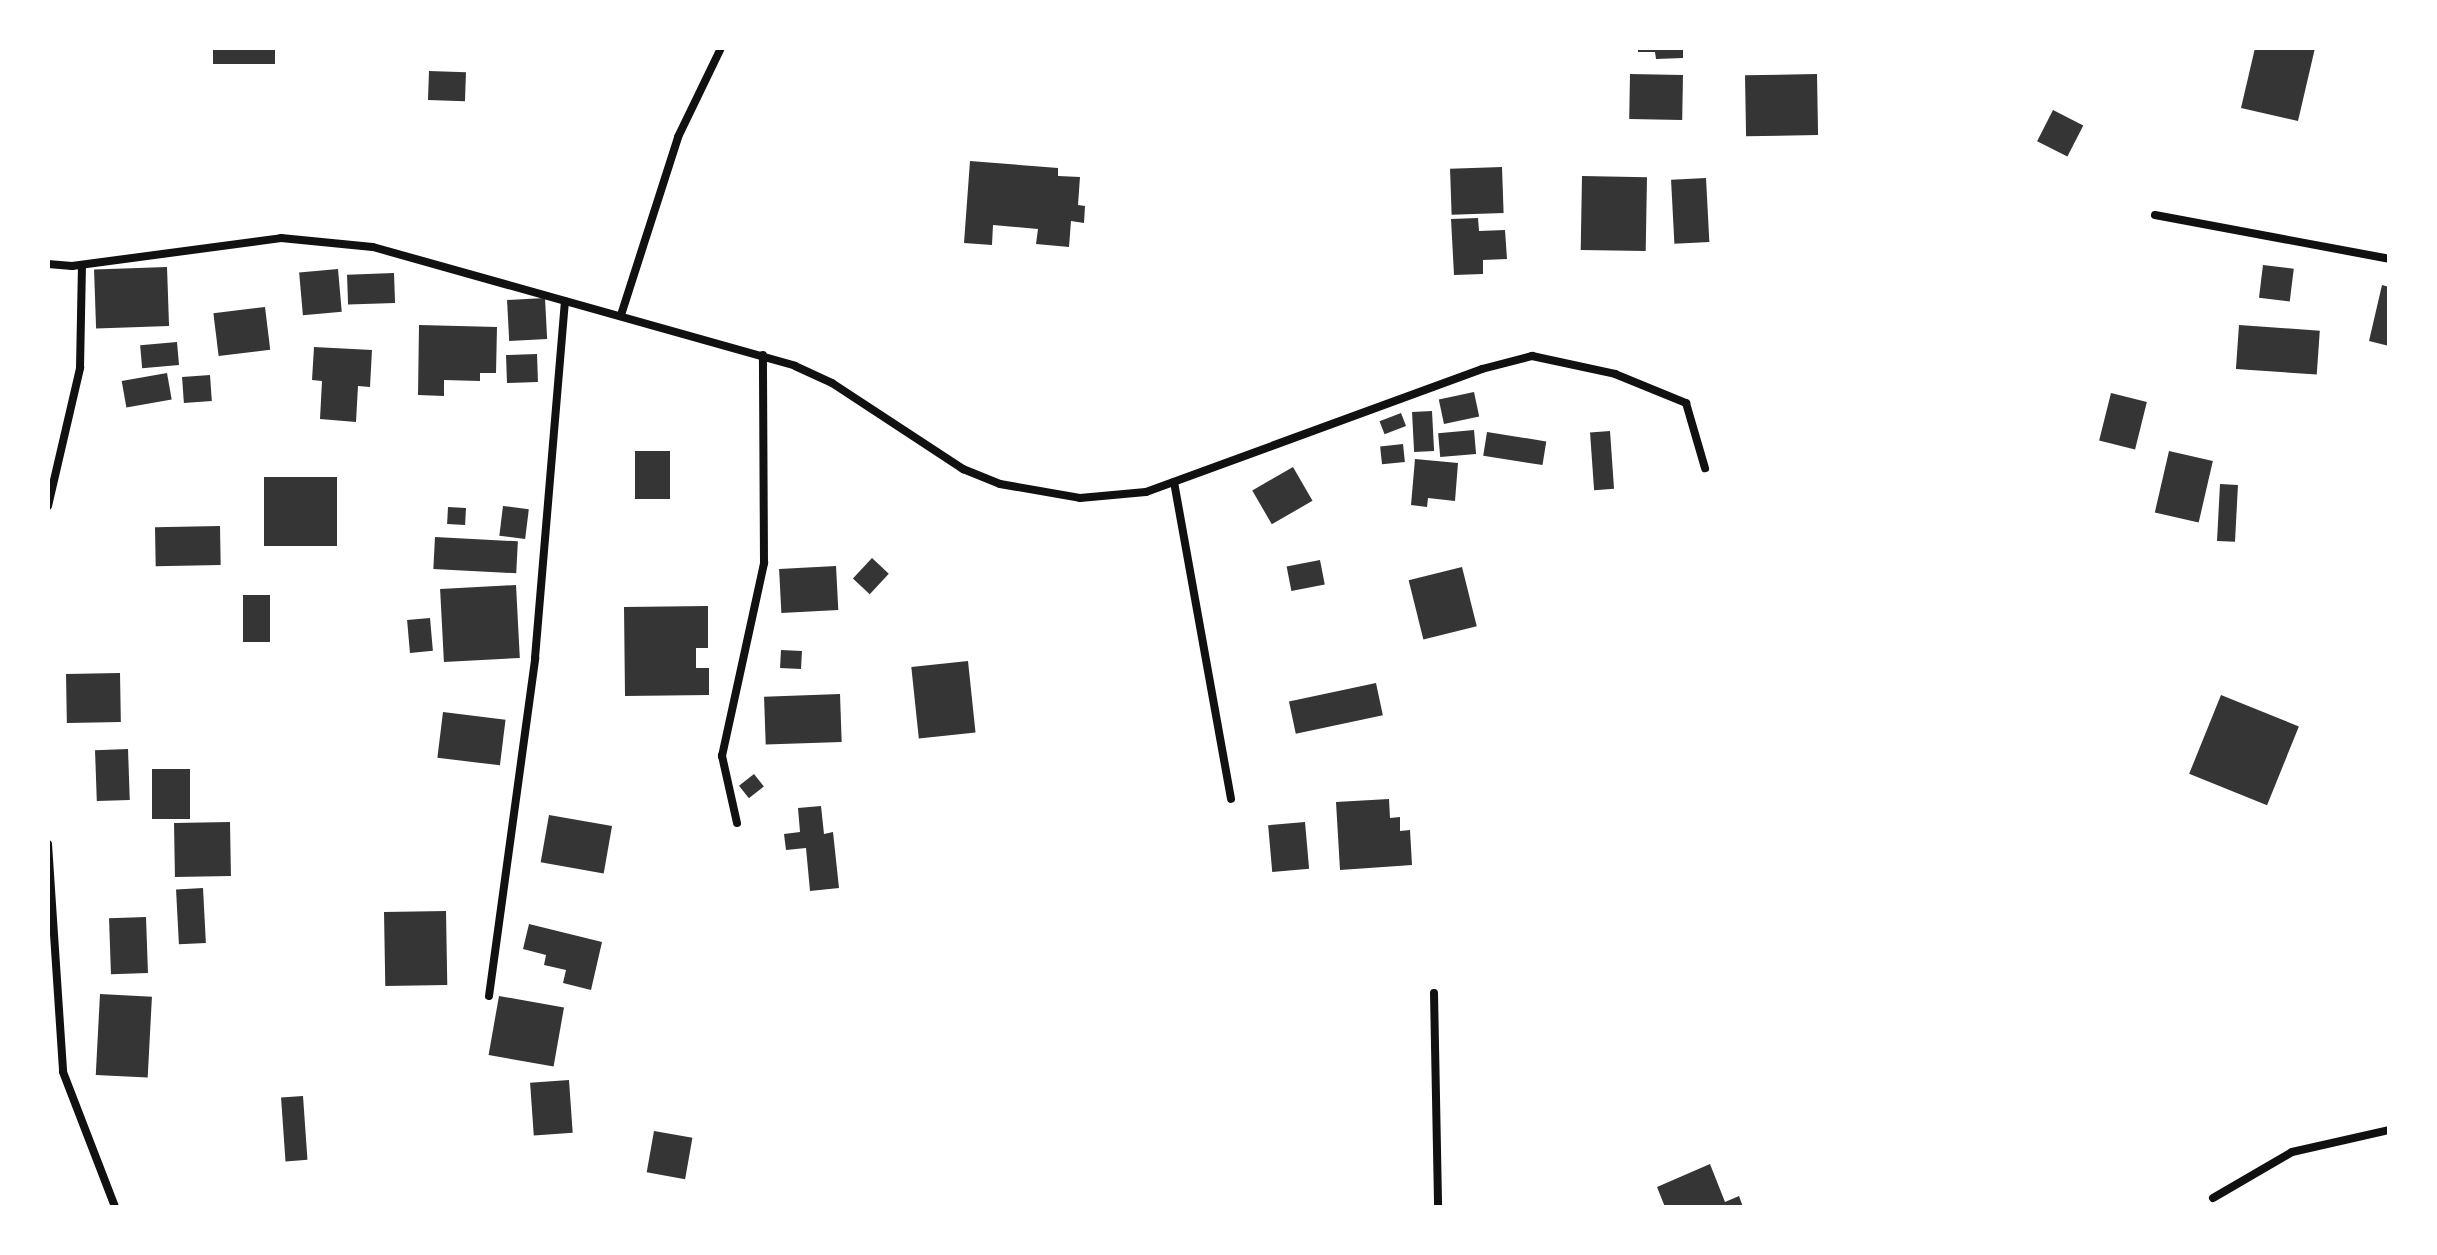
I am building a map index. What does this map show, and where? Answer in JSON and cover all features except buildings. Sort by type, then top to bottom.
[{"type":"street","points":[[621,315],[678,137],[721,48]]},
{"type":"street","points":[[2155,215],[2389,259]]},
{"type":"street","points":[[48,264],[82,265],[281,238],[373,247],[763,355],[832,383],[940,459],[1000,484],[1080,498],[1127,496],[1174,482],[1482,369],[1532,356],[1615,374],[1686,403],[1705,468]]},
{"type":"street","points":[[48,506],[80,368],[82,265]]},
{"type":"street","points":[[489,996],[535,658],[565,301]]},
{"type":"street","points":[[737,823],[722,756],[764,563],[763,355]]},
{"type":"street","points":[[1174,482],[1231,799]]},
{"type":"street","points":[[48,844],[63,1072],[115,1207]]},
{"type":"street","points":[[1434,993],[1438,1207]]},
{"type":"street","points":[[2213,1198],[2292,1152],[2389,1130]]}]
